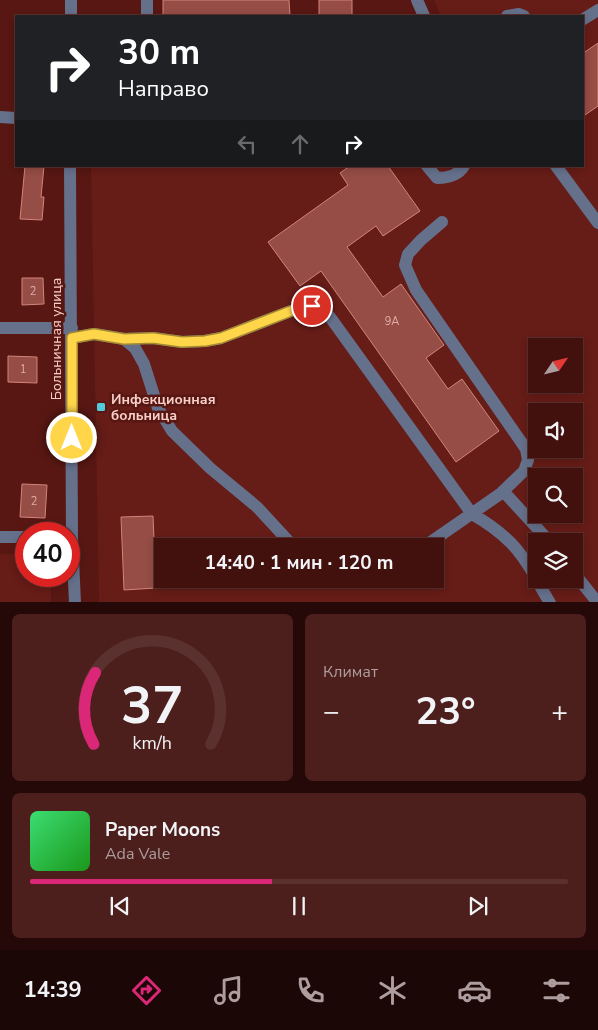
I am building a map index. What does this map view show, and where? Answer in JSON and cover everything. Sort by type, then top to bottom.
[{"type":"street","points":[[71,0],[71,15]]},
{"type":"street","points":[[147,0],[147,15]]},
{"type":"street","points":[[417,0],[424,15]]},
{"type":"street","points":[[584,19],[598,10]]},
{"type":"street","points":[[0,118],[15,118]]},
{"type":"street","name":"Больничная улица","points":[[70,167],[72,333],[70,522]]},
{"type":"street","points":[[428,167],[438,178],[449,178],[463,167]]},
{"type":"street","points":[[557,167],[598,223]]},
{"type":"street","points":[[438,538],[503,491],[524,470],[528,460],[526,449],[416,290],[405,265],[408,254],[442,222]]},
{"type":"street","points":[[0,328],[94,334],[124,339],[153,338],[182,342],[205,341],[221,338],[312,306],[322,309],[330,316],[472,514],[487,523],[511,543],[528,565]]},
{"type":"street","points":[[124,339],[135,348],[144,364],[158,408],[172,431],[210,468],[257,507],[286,538]]},
{"type":"street","points":[[503,491],[542,533]]},
{"type":"street","points":[[0,537],[15,537]]},
{"type":"street","points":[[583,584],[598,602]]},
{"type":"street","name":"Больничная улица","points":[[74,587],[75,602]]},
{"type":"street","points":[[541,588],[550,602]]},
{"type":"shaded area","points":[[434,0],[598,0],[598,602],[99,602],[91,167],[584,167],[584,15],[441,15]]},
{"type":"shaded area","points":[[0,554],[15,554],[15,587],[51,587],[51,602],[0,602]]},
{"type":"building","points":[[163,0],[289,0],[290,15],[163,15]]},
{"type":"building","points":[[319,0],[352,0],[352,15],[319,15]]},
{"type":"building","points":[[598,43],[598,106],[584,116],[584,53]]},
{"type":"building","points":[[25,167],[44,167],[41,197],[44,197],[42,220],[20,219]]},
{"type":"building","points":[[349,167],[389,167],[420,211],[383,236],[376,226],[347,247],[383,297],[401,284],[444,345],[426,358],[448,389],[462,379],[499,431],[456,462],[321,271],[300,286],[268,242],[348,185],[340,173]]},
{"type":"building","points":[[22,278],[43,278],[44,304],[22,305]]},
{"type":"building","points":[[8,356],[37,357],[37,383],[8,382]]},
{"type":"building","points":[[22,484],[47,485],[45,518],[20,517]]},
{"type":"building","points":[[153,516],[154,588],[156,588],[124,590],[121,517]]},
{"type":"place","name":"Инфекционная больница","points":[[101,407]]},
{"type":"route","points":[[72,438],[72,338],[94,334],[124,339],[153,338],[182,342],[205,341],[221,338],[291,311],[312,306]]}]
